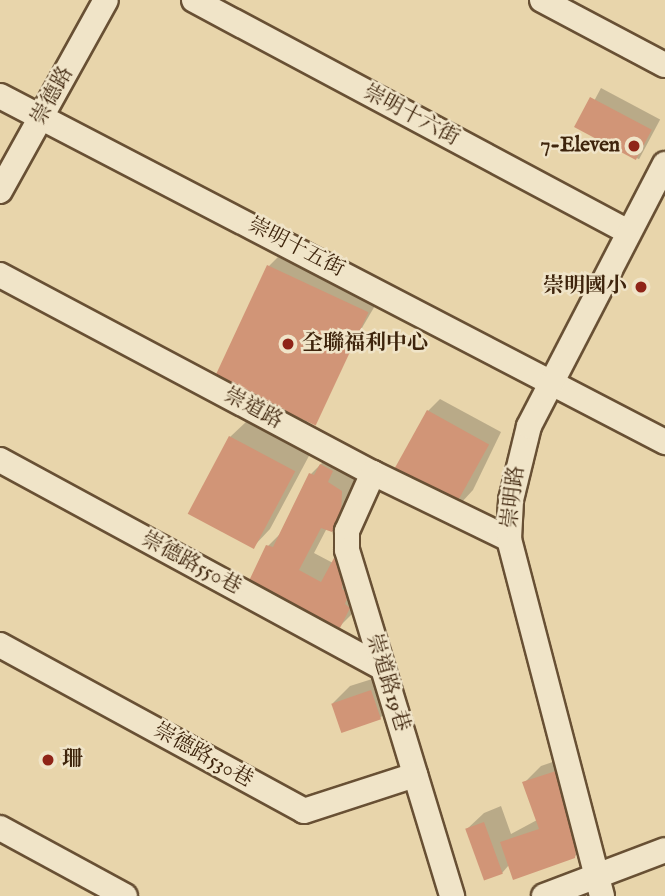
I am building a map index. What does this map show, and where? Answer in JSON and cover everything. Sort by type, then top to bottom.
[{"type":"street","name":"崇德路","points":[[0,191],[106,0]]},
{"type":"street","name":"崇明十六街","points":[[194,0],[628,232]]},
{"type":"street","points":[[542,0],[665,65]]},
{"type":"street","name":"崇明十五街","points":[[0,96],[551,380],[665,442]]},
{"type":"street","name":"崇明路","points":[[599,884],[509,539],[517,464],[551,380],[665,164]]},
{"type":"street","name":"崇道路","points":[[0,275],[373,473],[509,539]]},
{"type":"street","name":"崇德路550巷","points":[[0,460],[382,667]]},
{"type":"street","name":"崇道路19巷","points":[[373,473],[346,541],[452,896]]},
{"type":"street","name":"崇德路530巷","points":[[0,645],[304,811],[415,775]]},
{"type":"street","points":[[0,828],[125,896]]},
{"type":"street","points":[[544,896],[599,884],[665,850]]},
{"type":"building","points":[[590,97],[652,130],[636,160],[574,127]]},
{"type":"building","name":"全聯福利中心","points":[[267,265],[369,312],[316,426],[214,378]]},
{"type":"building","points":[[427,410],[489,444],[454,507],[392,473]]},
{"type":"building","points":[[229,436],[295,471],[254,549],[188,514]]},
{"type":"building","points":[[320,464],[333,471],[328,482],[342,491],[341,520],[332,532],[321,528],[299,570],[321,582],[334,558],[344,565],[342,589],[349,593],[345,604],[350,608],[340,628],[248,583],[266,545],[273,547],[309,473],[314,475]]},
{"type":"building","points":[[371,690],[381,719],[341,733],[331,704]]},
{"type":"building","points":[[556,771],[577,844],[575,858],[513,880],[500,842],[539,829],[522,782]]},
{"type":"building","points":[[484,822],[503,874],[484,881],[465,829]]},
{"type":"place","name":"7-Eleven","points":[[634,146]]},
{"type":"place","name":"崇明國小","points":[[641,287]]},
{"type":"place","name":"全聯福利中心","points":[[288,344]]},
{"type":"place","name":"珊","points":[[48,760]]}]
